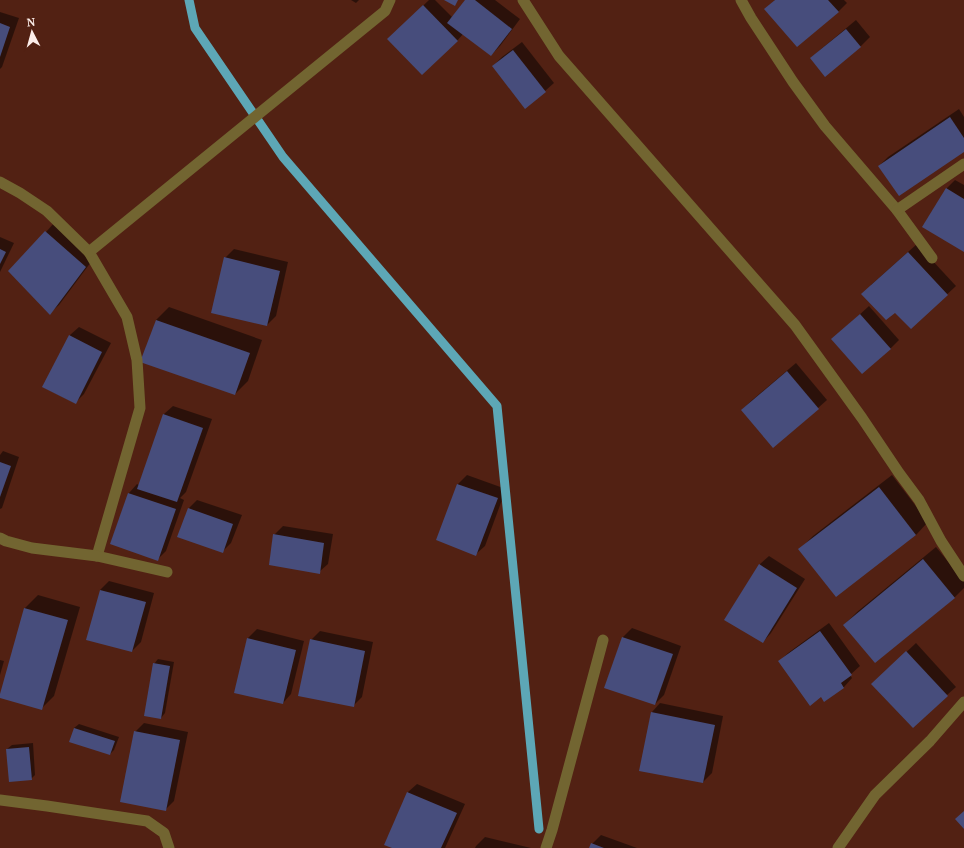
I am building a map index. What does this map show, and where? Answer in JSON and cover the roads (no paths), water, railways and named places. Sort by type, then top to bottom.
[{"type":"street","points":[[88,252],[385,11],[390,0]]},
{"type":"street","points":[[523,0],[559,56],[795,325],[919,500],[941,541],[964,576]]},
{"type":"street","points":[[741,0],[750,18],[825,126],[897,210],[932,258]]},
{"type":"street","points":[[897,210],[964,164]]},
{"type":"street","points":[[0,182],[47,211],[88,252],[127,317],[137,360],[140,408],[97,556]]},
{"type":"street","points":[[0,538],[6,542],[32,548],[97,556],[167,572]]},
{"type":"street","points":[[546,848],[603,640]]},
{"type":"street","points":[[838,848],[875,795],[930,741],[964,702]]},
{"type":"street","points":[[0,800],[147,821],[164,834],[169,848]]},
{"type":"waterway","points":[[189,0],[195,28],[283,157],[497,406],[539,829]]}]
